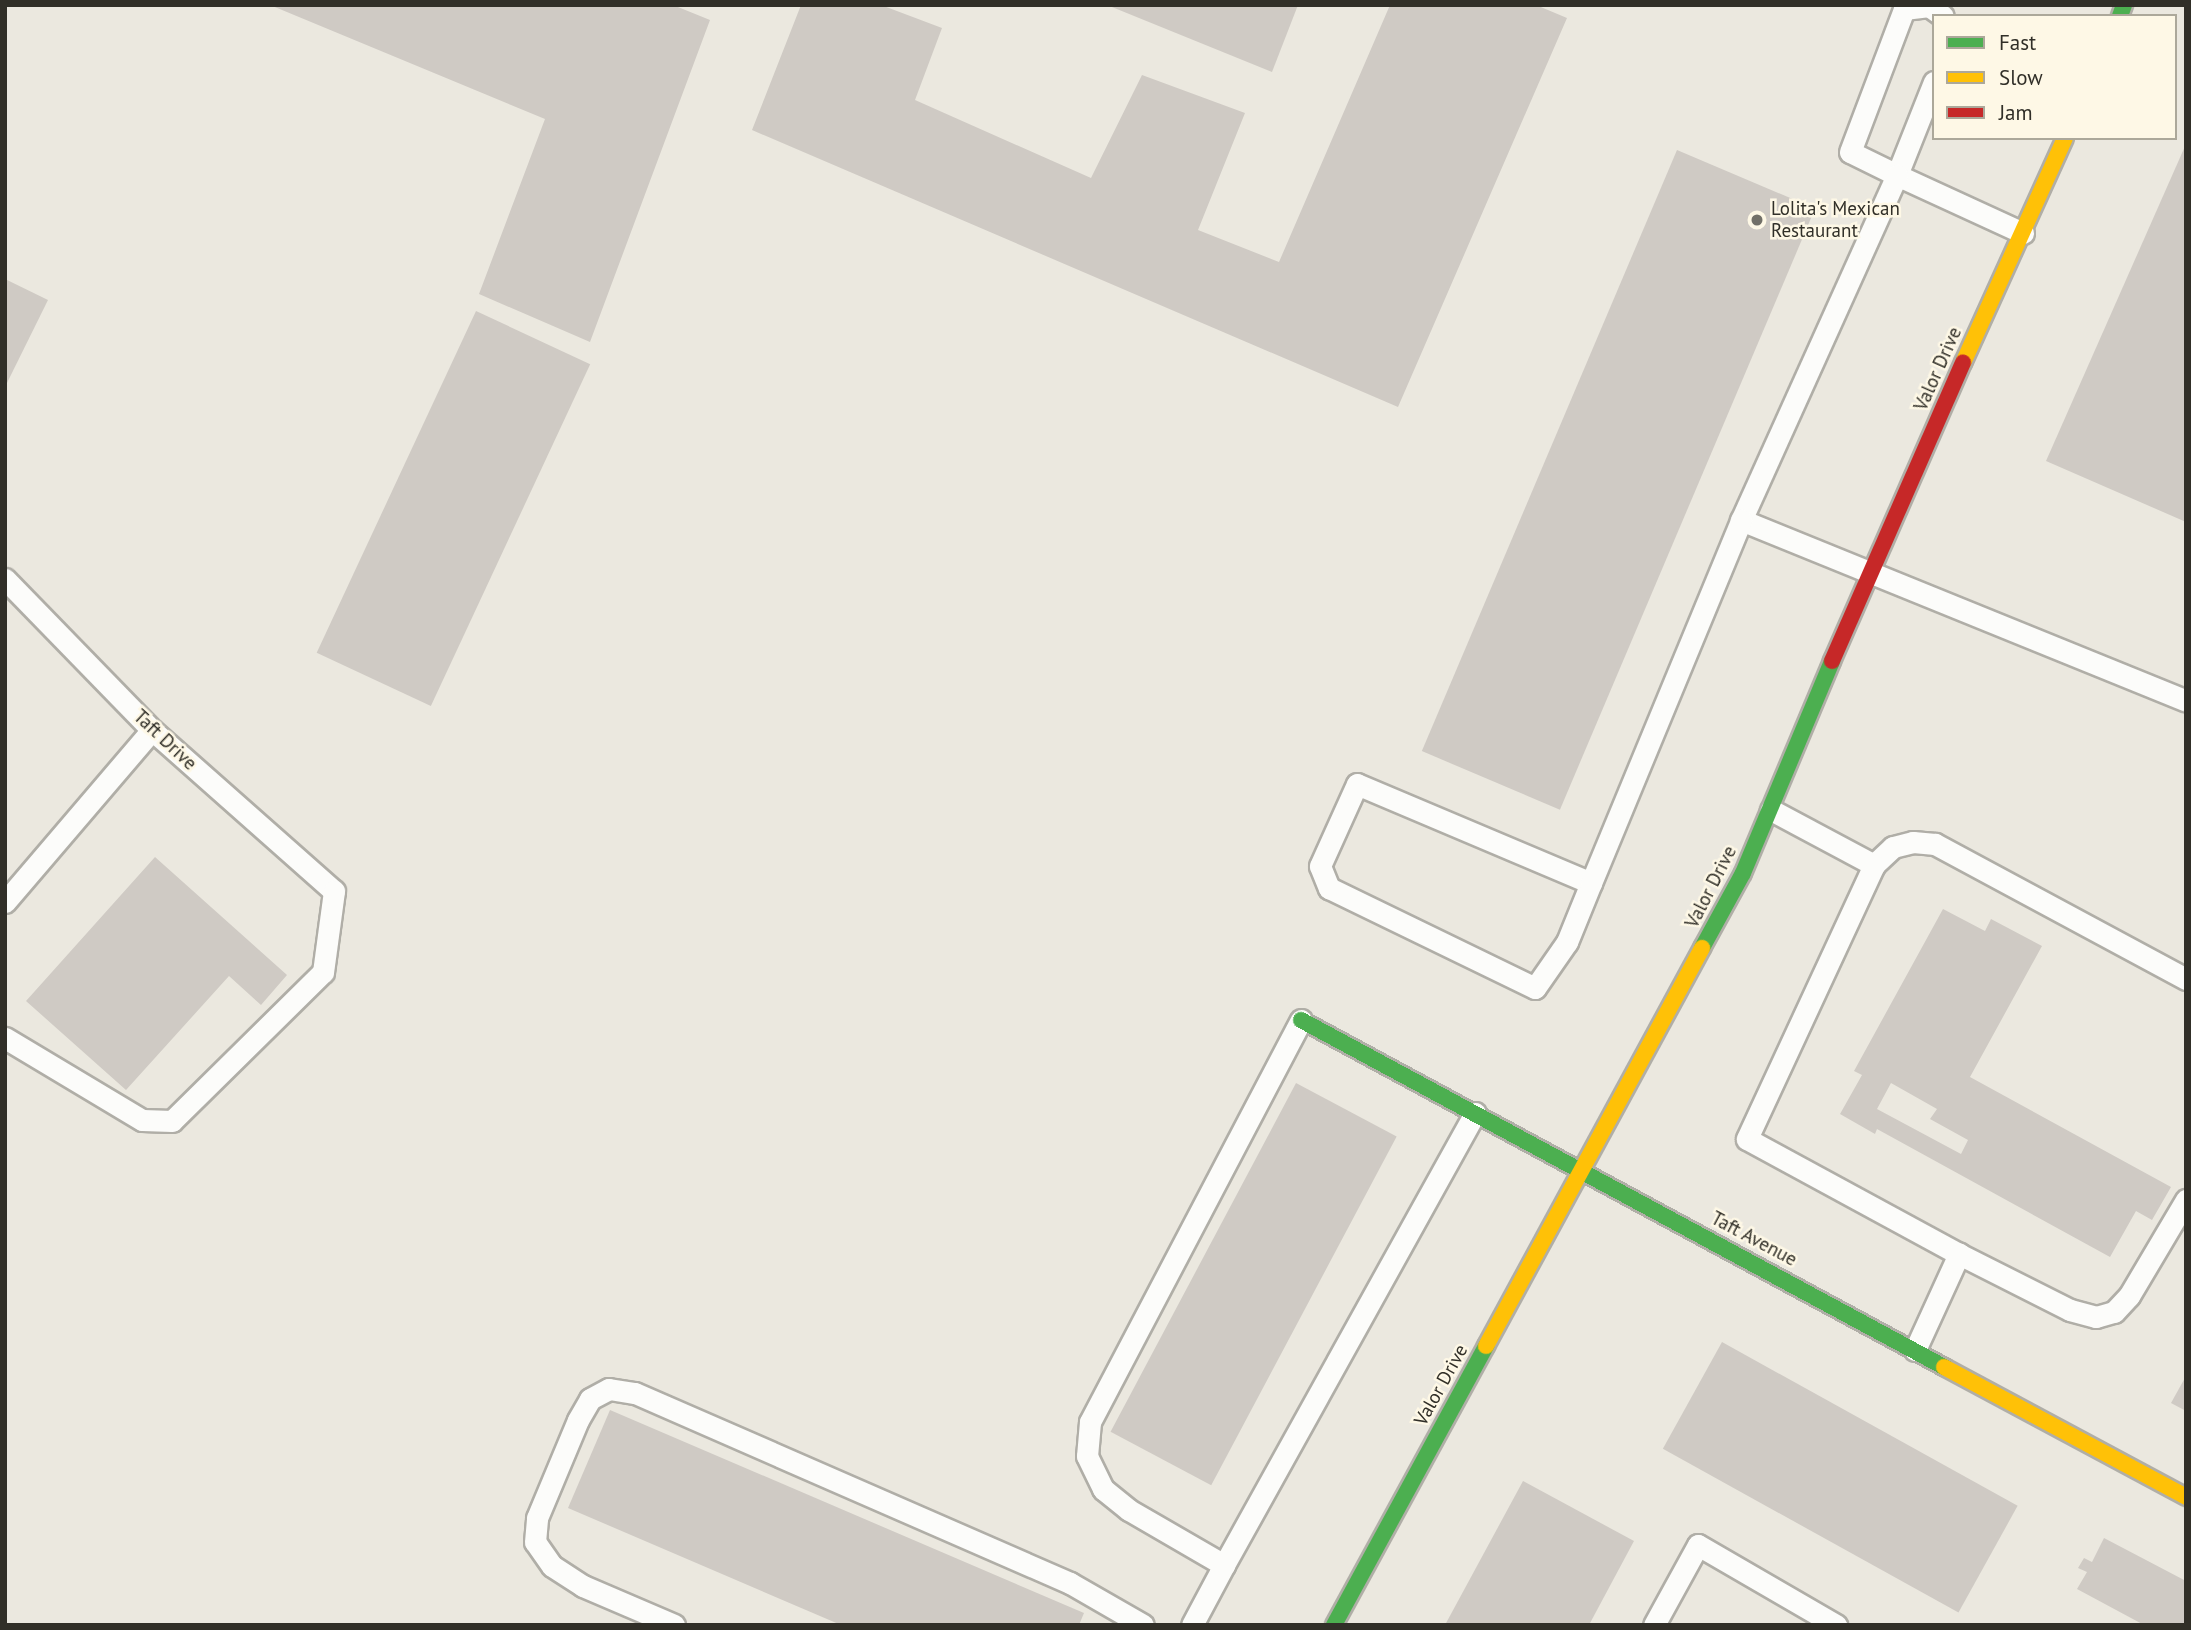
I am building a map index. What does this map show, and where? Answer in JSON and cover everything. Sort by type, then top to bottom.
[{"type":"street","name":"Valor Drive","points":[[1334,1625],[1707,941],[1771,810],[1869,572],[2064,140]]},
{"type":"street","name":"Taft Avenue","points":[[1301,1020],[2186,1497]]},
{"type":"lane","points":[[1940,14],[1929,6],[1904,9],[1850,152],[2023,233]]},
{"type":"lane","points":[[1591,883],[1357,784],[1320,866],[1329,888],[1535,988],[1567,942],[1741,520],[1897,175],[1932,87]]},
{"type":"lane","points":[[1741,520],[2186,701]]},
{"type":"lane","name":"Taft Drive","points":[[5,579],[152,730],[334,891],[323,972],[172,1121],[142,1120],[5,1038]]},
{"type":"lane","points":[[5,902],[152,730]]},
{"type":"lane","points":[[1771,810],[1874,865]]},
{"type":"lane","points":[[2186,979],[1935,844],[1913,842],[1893,847],[1874,865],[1747,1139],[1959,1255],[2070,1310],[2096,1317],[2114,1312],[2129,1296],[2186,1200]]},
{"type":"lane","points":[[1224,1565],[1129,1510],[1104,1489],[1087,1456],[1090,1422],[1301,1020]]},
{"type":"lane","points":[[1192,1625],[1475,1114]]},
{"type":"lane","points":[[1915,1350],[1959,1255]]},
{"type":"lane","points":[[674,1625],[651,1620],[583,1586],[552,1566],[536,1542],[537,1518],[579,1420],[590,1399],[609,1389],[635,1393],[1070,1583],[1143,1625]]},
{"type":"lane","points":[[1654,1625],[1698,1545],[1836,1625]]},
{"type":"building","points":[[270,5],[673,5],[710,20],[590,342],[479,294],[545,119]]},
{"type":"building","points":[[801,5],[881,5],[942,28],[915,100],[1091,178],[1142,75],[1245,113],[1198,230],[1279,262],[1390,5],[1536,5],[1567,18],[1398,407],[752,130]]},
{"type":"building","points":[[1107,5],[1298,5],[1272,72]]},
{"type":"building","points":[[2186,144],[2186,522],[2046,461]]},
{"type":"building","points":[[1677,150],[1815,209],[1560,810],[1422,751]]},
{"type":"building","points":[[5,279],[48,300],[5,387]]},
{"type":"building","points":[[476,311],[590,364],[431,706],[317,653]]},
{"type":"building","points":[[155,857],[287,975],[261,1005],[229,976],[126,1090],[26,1001]]},
{"type":"building","points":[[1943,909],[1985,931],[1991,919],[2042,946],[1970,1077],[2171,1187],[2152,1220],[2136,1211],[2110,1257],[1877,1129],[1875,1134],[1840,1114],[1862,1075],[1854,1071]],"holes":[[[1891,1083],[1937,1109],[1930,1119],[1968,1140],[1961,1154],[1877,1109]]]},
{"type":"building","points":[[1296,1083],[1397,1137],[1211,1485],[1111,1432]]},
{"type":"building","points":[[1722,1342],[2018,1506],[1958,1613],[1663,1449]]},
{"type":"building","points":[[2186,1376],[2186,1411],[2171,1403]]},
{"type":"building","points":[[610,1410],[1084,1613],[1079,1625],[841,1625],[568,1508]]},
{"type":"building","points":[[1523,1481],[1634,1541],[1589,1625],[1445,1625]]},
{"type":"building","points":[[2104,1538],[2186,1581],[2186,1625],[2144,1625],[2077,1589],[2087,1572],[2078,1568],[2084,1558],[2092,1562]]},
{"type":"traffic: fast","points":[[2121,14],[2124,5]]},
{"type":"traffic: fast","points":[[1702,948],[1743,873],[1832,661]]},
{"type":"traffic: fast","points":[[1301,1020],[1944,1367]]},
{"type":"traffic: fast","points":[[1334,1625],[1486,1346]]},
{"type":"traffic: slow","points":[[1963,363],[2064,140]]},
{"type":"traffic: slow","points":[[1486,1346],[1702,948]]},
{"type":"traffic: slow","points":[[1944,1367],[2186,1497]]},
{"type":"traffic: jam","points":[[1832,661],[1963,363]]},
{"type":"place","name":"Lolita's Mexican Restaurant","points":[[1757,220]]}]
